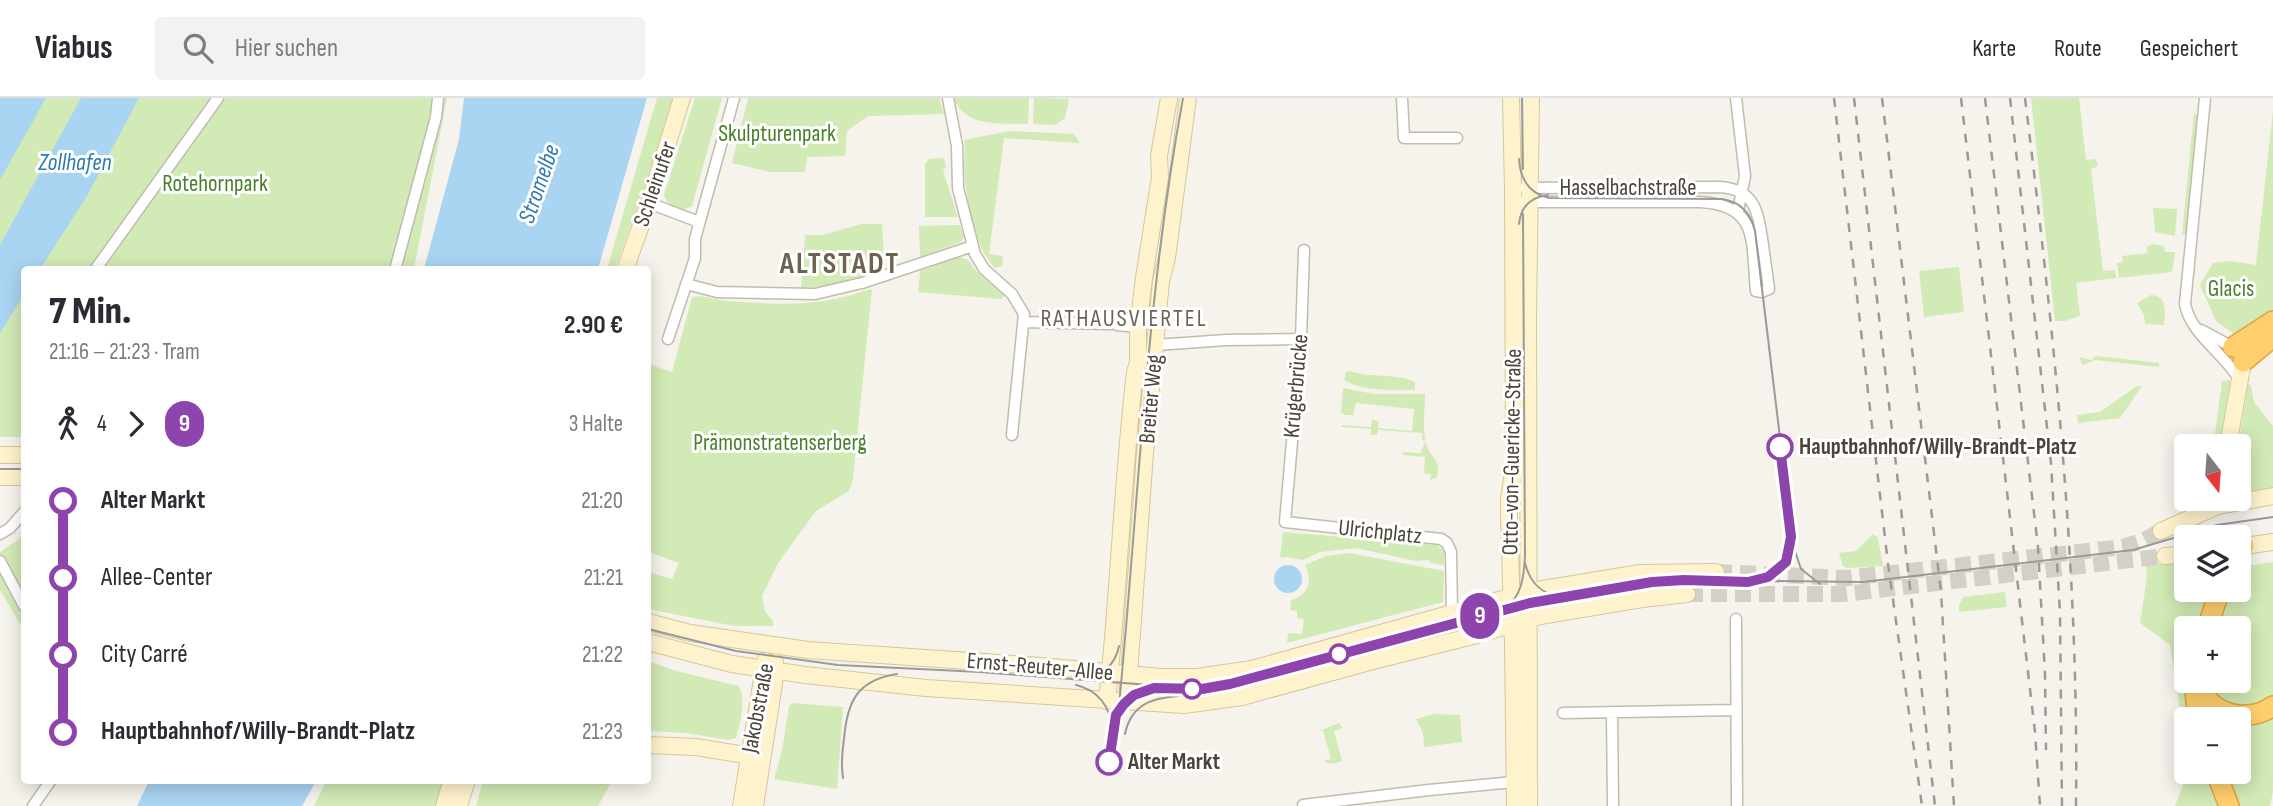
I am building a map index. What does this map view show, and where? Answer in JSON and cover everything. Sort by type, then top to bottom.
[{"type":"highway","points":[[2235,361],[2269,330]]},
{"type":"highway","points":[[2203,693],[2210,702],[2234,715],[2256,714],[2273,706]]},
{"type":"highway","points":[[2221,784],[2229,806]]},
{"type":"main road","name":"Schleinufer","points":[[626,266],[682,98]]},
{"type":"main road","name":"Breiter Weg","points":[[1107,701],[1139,327],[1160,177],[1159,156],[1169,98]]},
{"type":"main road","name":"Breiter Weg","points":[[1127,702],[1161,282],[1167,258],[1188,98]]},
{"type":"main road","name":"Otto-von-Guericke-Straße","points":[[1511,98],[1521,195],[1531,591],[1530,806]]},
{"type":"main road","name":"Otto-von-Guericke-Straße","points":[[1515,806],[1509,498],[1514,467],[1521,195],[1531,98]]},
{"type":"main road","points":[[2229,434],[2235,361]]},
{"type":"main road","points":[[0,455],[21,455]]},
{"type":"main road","points":[[0,478],[21,477]]},
{"type":"main road","points":[[2251,499],[2273,496]]},
{"type":"main road","points":[[2161,531],[2198,511]]},
{"type":"main road","points":[[2251,546],[2273,542]]},
{"type":"main road","points":[[2165,556],[2174,555]]},
{"type":"main road","name":"Ernst-Reuter-Allee","points":[[651,623],[690,633],[772,646],[1183,678],[1231,673],[1531,591],[1640,573],[1716,572]]},
{"type":"main road","points":[[1512,624],[1526,604],[1531,591]]},
{"type":"main road","name":"Ernst-Reuter-Allee","points":[[651,643],[769,671],[926,688],[1175,705],[1226,701],[1530,619],[1686,594]]},
{"type":"main road","name":"Jakobstraße","points":[[755,806],[756,757],[772,646]]},
{"type":"main road","points":[[651,745],[696,747],[756,757]]},
{"type":"main road","name":"Jakobstraße","points":[[741,806],[756,757]]},
{"type":"main road","points":[[444,806],[451,784]]},
{"type":"main road","points":[[459,806],[466,784]]},
{"type":"street","points":[[98,266],[218,98]]},
{"type":"street","points":[[396,266],[433,130],[438,98]]},
{"type":"street","points":[[668,339],[695,258],[699,222],[734,98]]},
{"type":"street","points":[[948,98],[957,146],[957,183],[973,246],[981,265],[1017,300],[1023,311],[1013,435]]},
{"type":"street","points":[[1402,98],[1404,138],[1457,138]]},
{"type":"street","points":[[1736,98],[1745,170],[1745,183],[1742,192],[1738,211],[1748,229],[1756,291],[1766,291],[1769,289],[1759,217],[1752,202],[1742,192]]},
{"type":"street","points":[[2206,98],[2185,301],[2188,315],[2235,361]]},
{"type":"street","name":"Hasselbachstraße","points":[[1521,195],[1719,187],[1742,192]]},
{"type":"street","name":"Hasselbachstraße","points":[[1521,195],[1700,202],[1723,204],[1738,211]]},
{"type":"street","points":[[649,203],[699,222]]},
{"type":"street","points":[[686,284],[717,292],[815,294],[862,283],[973,246]]},
{"type":"street","name":"Krügerbrücke","points":[[1285,522],[1301,339],[1304,250]]},
{"type":"street","points":[[1024,322],[1053,325],[1090,322],[1139,327]]},
{"type":"street","points":[[1156,345],[1226,340],[1301,339]]},
{"type":"street","points":[[0,534],[21,517]]},
{"type":"street","name":"Ulrichplatz","points":[[1285,522],[1441,539],[1447,543],[1451,552],[1452,612]]},
{"type":"street","points":[[0,561],[21,600]]},
{"type":"street","points":[[1736,619],[1737,806]]},
{"type":"street","points":[[1563,713],[1737,710]]},
{"type":"street","points":[[1612,712],[1613,806]]},
{"type":"street","points":[[1303,805],[1514,782]]},
{"type":"street","points":[[33,806],[48,784]]},
{"type":"green space","name":"Rotehornpark","points":[[0,98],[447,98],[415,266],[21,266],[21,437],[0,437]]},
{"type":"green space","points":[[657,98],[673,98],[616,266],[608,266]]},
{"type":"green space","points":[[695,98],[722,98],[692,206],[679,209],[672,206],[664,195]]},
{"type":"green space","name":"Skulpturenpark","points":[[748,98],[939,98],[944,114],[868,116],[847,131],[845,156],[807,157],[805,172],[771,172],[732,163]]},
{"type":"green space","points":[[954,98],[1029,98],[1028,124],[975,119],[959,108]]},
{"type":"green space","points":[[1034,98],[1069,99],[1065,118],[1055,125],[1033,124]]},
{"type":"green space","points":[[2031,98],[2079,98],[2086,160],[2096,159],[2098,166],[2091,169],[2103,271],[2115,270],[2116,278],[2076,283],[2080,316],[2065,321],[2055,321]]},
{"type":"green space","name":"Glacis","points":[[2273,110],[2273,316],[2239,338],[2216,321],[2200,285],[2213,263],[2231,261],[2256,265]]},
{"type":"green space","points":[[2194,113],[2198,117],[2187,233],[2182,235]]},
{"type":"green space","points":[[1010,131],[1074,134],[1080,143],[1004,138],[989,254],[1003,256],[1002,266],[995,268],[982,249],[971,214],[964,174],[964,140]]},
{"type":"green space","points":[[944,158],[944,174],[958,217],[925,217],[925,164],[929,159]]},
{"type":"green space","points":[[2153,208],[2177,209],[2175,236],[2155,232]]},
{"type":"green space","points":[[861,224],[882,224],[884,256],[868,259],[871,274],[832,285],[801,288],[805,235],[823,235]]},
{"type":"green space","points":[[960,225],[964,237],[961,242],[920,257],[919,226]]},
{"type":"green space","points":[[2153,244],[2164,246],[2165,252],[2175,252],[2172,272],[2119,278],[2117,263],[2123,262],[2122,256],[2148,253],[2146,247]]},
{"type":"green space","points":[[959,257],[968,260],[976,271],[1004,295],[1002,299],[918,292],[920,271]]},
{"type":"green space","points":[[1959,267],[1964,312],[1924,317],[1919,271]]},
{"type":"green space","name":"Prämonstratenserberg","points":[[872,290],[853,479],[849,491],[816,511],[778,563],[762,596],[765,611],[773,621],[773,626],[734,626],[651,610],[651,573],[672,579],[679,563],[651,553],[651,365],[672,372],[692,297],[783,304],[818,302]]},
{"type":"green space","points":[[2151,295],[2163,302],[2164,325],[2145,324],[2144,315],[2137,303]]},
{"type":"green space","points":[[2096,356],[2159,363],[2159,367],[2095,360],[2083,365],[2079,357],[2091,360]]},
{"type":"green space","points":[[1346,372],[1407,379],[1415,382],[1415,390],[1360,387],[1344,380]]},
{"type":"green space","points":[[2230,380],[2230,385],[2222,434],[2215,434],[2222,381]]},
{"type":"green space","points":[[2248,384],[2251,386],[2254,402],[2273,426],[2273,490],[2251,493],[2251,434],[2240,434]]},
{"type":"green space","points":[[2137,386],[2142,386],[2120,418],[2078,423],[2077,415],[2100,412]]},
{"type":"green space","points":[[1343,388],[1374,394],[1425,394],[1425,436],[1427,447],[1438,465],[1436,478],[1430,480],[1431,474],[1424,473],[1425,457],[1403,455],[1403,452],[1421,453],[1425,441],[1422,440],[1422,433],[1378,430],[1377,435],[1371,435],[1371,429],[1342,427],[1371,427],[1372,420],[1379,421],[1378,428],[1412,431],[1414,409],[1356,403],[1353,415],[1345,415],[1341,413]]},
{"type":"green space","points":[[1283,532],[1437,545],[1444,551],[1444,565],[1356,548],[1320,552],[1303,560],[1280,558]]},
{"type":"green space","points":[[1873,534],[1878,538],[1883,566],[1843,566],[1839,553],[1856,551]]},
{"type":"green space","points":[[21,536],[21,626],[0,590],[0,552]]},
{"type":"green space","points":[[1349,553],[1444,571],[1443,602],[1287,643],[1288,633],[1302,634],[1304,619],[1297,618],[1297,611],[1290,610],[1291,600],[1302,595],[1308,586],[1309,576],[1305,565],[1326,556]]},
{"type":"green space","points":[[2174,562],[2174,602],[2209,602],[2204,616],[2174,616],[2174,671],[2170,645],[2140,623],[2147,577],[2146,566]]},
{"type":"green space","points":[[2273,562],[2273,698],[2253,708],[2225,705],[2214,693],[2251,693],[2251,616],[2221,616],[2226,602],[2251,602],[2251,565]]},
{"type":"green space","points":[[2005,592],[2007,607],[1959,612],[1963,597]]},
{"type":"green space","points":[[651,662],[738,686],[741,691],[741,719],[736,738],[728,740],[686,733],[651,731]]},
{"type":"green space","points":[[2177,693],[2188,693],[2190,707],[2180,707]]},
{"type":"green space","points":[[793,703],[843,707],[837,789],[774,779],[782,751],[789,706]]},
{"type":"green space","points":[[2273,712],[2273,791],[2270,806],[2237,806],[2228,784],[2251,784],[2251,717]]},
{"type":"green space","points":[[1433,714],[1460,715],[1462,742],[1424,747],[1423,733],[1416,719]]},
{"type":"green space","points":[[1339,723],[1343,728],[1334,731],[1342,761],[1328,763],[1324,761],[1331,759],[1323,730],[1316,732]]},
{"type":"green space","points":[[325,784],[444,784],[438,806],[314,806]]},
{"type":"green space","points":[[482,784],[610,784],[598,806],[476,806]]},
{"type":"green space","points":[[2183,784],[2212,784],[2221,806],[2175,806]]},
{"type":"water","points":[[0,98],[46,98],[0,180]]},
{"type":"water","name":"Zollhafen","points":[[81,98],[139,98],[87,196],[42,266],[21,266],[21,299],[0,333],[0,245]]},
{"type":"water","name":"Stromelbe","points":[[464,98],[647,98],[599,266],[425,266],[459,139]]},
{"type":"water","points":[[1288,565],[1298,569],[1302,579],[1298,589],[1288,593],[1278,589],[1274,579],[1278,569]]},
{"type":"water","points":[[147,784],[314,784],[302,806],[137,806]]},
{"type":"tunnel","points":[[1716,572],[1847,578],[2123,547],[2161,531]]},
{"type":"tunnel","points":[[1687,594],[1844,594],[2165,556]]},
{"type":"tram line","points":[[1116,736],[1150,336],[1183,98]]},
{"type":"tram line","points":[[1522,98],[1523,169]]},
{"type":"tram line","points":[[1519,159],[1521,173],[1527,184],[1536,193],[1549,198],[1722,199],[1735,203],[1748,214],[1755,231],[1793,545],[1801,569],[1820,584]]},
{"type":"tram line","points":[[1519,224],[1522,212],[1528,204],[1548,195]]},
{"type":"tram line","points":[[1503,610],[1518,593],[1523,579],[1525,556],[1523,214]]},
{"type":"tram line","name":"9","points":[[1109,762],[1116,715],[1131,697],[1148,689],[1187,690],[1230,684],[1530,603],[1652,582],[1748,582],[1768,577],[1786,562],[1791,537],[1780,447]]},
{"type":"tram line","points":[[0,469],[21,469]]},
{"type":"tram line","points":[[651,630],[736,651],[838,665],[980,672],[1202,689],[1230,684],[1511,607],[1638,584],[1684,580],[1863,582],[2133,550],[2217,525],[2273,517]]},
{"type":"tram line","points":[[1758,580],[1771,575],[1780,567],[1791,543]]},
{"type":"tram line","points":[[1525,563],[1530,576],[1541,590],[1560,596]]},
{"type":"tram line","points":[[1083,678],[1107,668],[1119,646]]},
{"type":"tram line","points":[[843,778],[845,726],[852,704],[863,687],[872,681],[897,674]]},
{"type":"tram line","points":[[1076,685],[1091,691],[1102,701],[1109,714],[1112,730]]},
{"type":"tram line","points":[[1125,734],[1137,710],[1151,701],[1178,696]]},
{"type":"railway","points":[[1834,98],[1888,564],[1922,806]]},
{"type":"railway","points":[[1854,98],[1935,806]]},
{"type":"railway","points":[[1882,98],[1941,592],[1954,806]]},
{"type":"railway","points":[[1961,98],[2035,732],[2040,806]]},
{"type":"railway","points":[[1985,98],[2038,547],[2046,750]]},
{"type":"railway","points":[[2010,98],[2051,463],[2060,613],[2062,806]]},
{"type":"railway","points":[[2025,98],[2055,363],[2069,540],[2076,717],[2076,806]]},
{"type":"place","name":"Hauptbahnhof/Willy-Brandt-Platz","points":[[1780,447]]},
{"type":"place","name":"Alter Markt","points":[[1109,762]]},
{"type":"district","name":"ALTSTADT","points":[[840,264]]},
{"type":"district","name":"RATHAUSVIERTEL","points":[[1124,318]]}]
